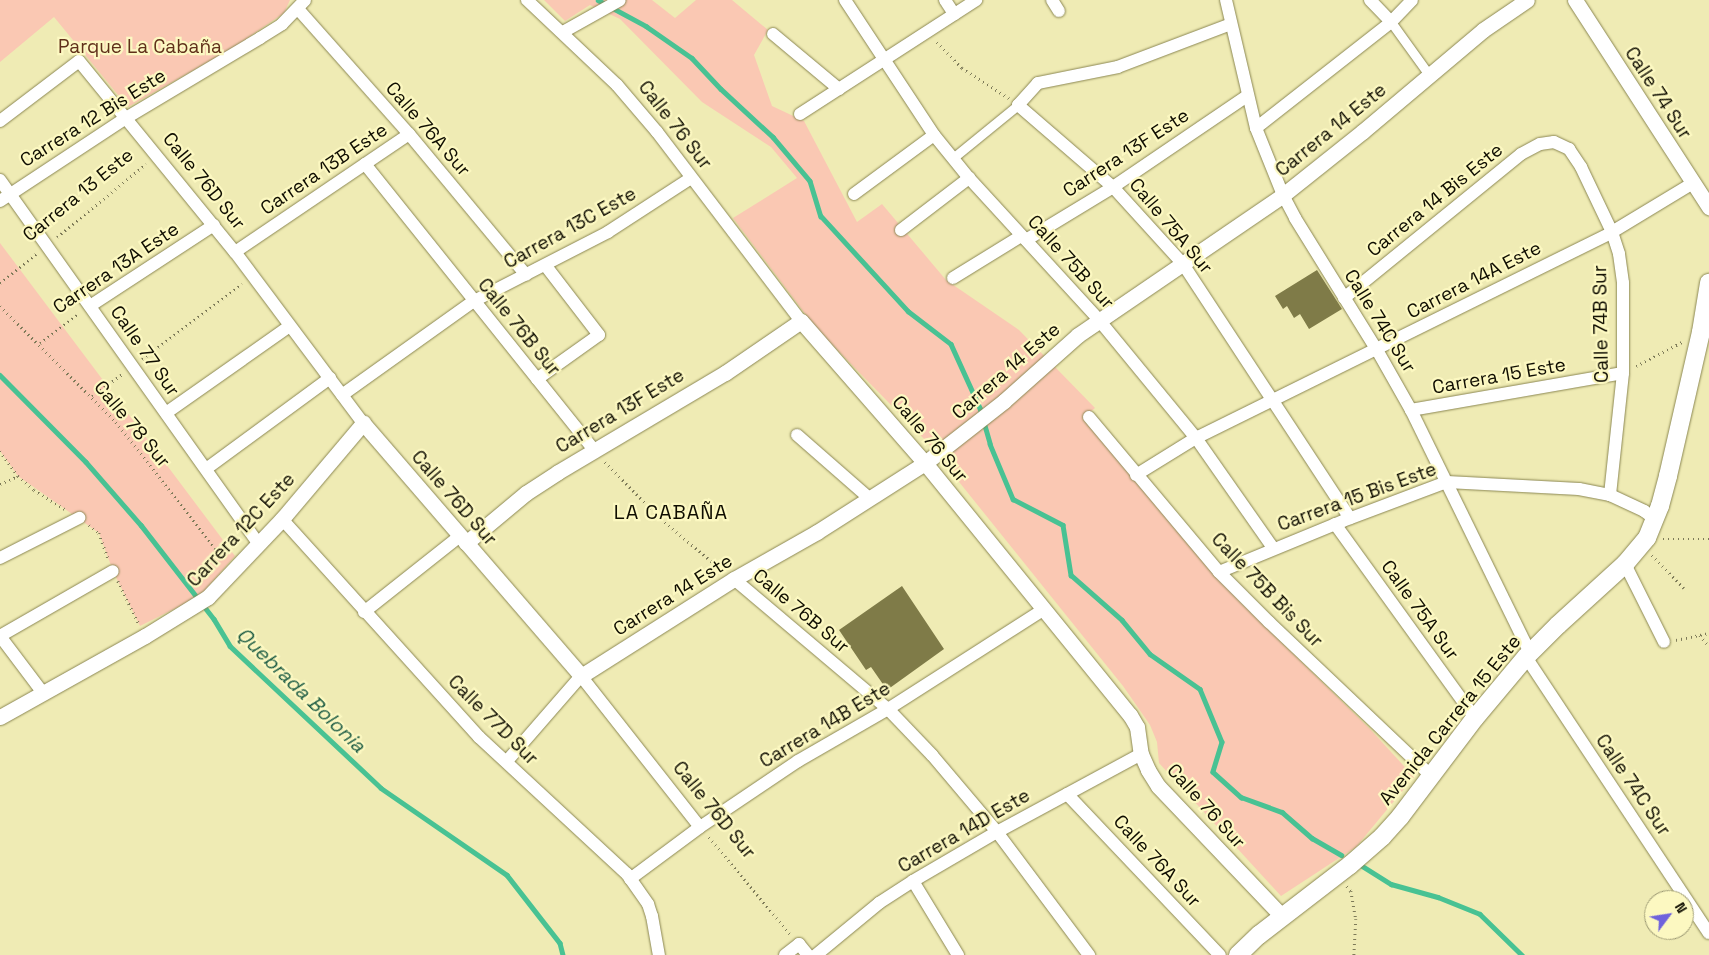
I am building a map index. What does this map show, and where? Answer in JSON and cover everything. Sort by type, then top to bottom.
[{"type":"main road","name":"Avenida Carrera 15 Este","points":[[1238,955],[1282,916],[1339,873],[1382,837],[1474,718],[1528,655],[1626,564],[1644,542],[1656,520],[1705,334],[1709,283]]},
{"type":"street","name":"Calle 76 Sur","points":[[526,0],[563,32],[617,84],[801,321],[925,463],[1130,715],[1137,727],[1141,754],[1148,770],[1172,803],[1282,916]]},
{"type":"street","points":[[563,32],[620,0]]},
{"type":"street","name":"Calle 75B Sur","points":[[845,0],[934,135],[969,178],[1099,320],[1196,438],[1273,548]]},
{"type":"street","points":[[945,0],[954,14]]},
{"type":"street","points":[[800,114],[976,0]]},
{"type":"street","points":[[1052,0],[1059,11]]},
{"type":"street","name":"Calle 74C Sur","points":[[1226,0],[1256,128],[1283,195],[1411,410],[1528,655],[1709,933]]},
{"type":"street","points":[[1370,0],[1391,22],[1430,76]]},
{"type":"street","points":[[1256,128],[1391,22],[1412,0]]},
{"type":"street","name":"Carrera 14 Este","points":[[507,761],[581,676],[734,579],[817,532],[925,463],[967,432],[1060,350],[1099,320],[1283,195],[1430,76],[1483,30],[1527,0]]},
{"type":"street","name":"Calle 74 Sur","points":[[1575,0],[1709,207]]},
{"type":"street","name":"Carrera 12 Bis Este","points":[[5,197],[126,118],[260,38],[301,5]]},
{"type":"street","name":"Calle 76A Sur","points":[[301,5],[526,275]]},
{"type":"street","points":[[953,158],[1018,104],[1038,83],[1118,67],[1232,24]]},
{"type":"street","points":[[773,34],[839,89]]},
{"type":"street","name":"Calle 76D Sur","points":[[0,121],[79,61],[236,252],[364,424],[581,676],[700,827]]},
{"type":"street","name":"Carrera 13F Este","points":[[953,278],[1113,187],[1247,96]]},
{"type":"street","name":"Calle 75A Sur","points":[[1018,104],[1113,187],[1183,264],[1350,518]]},
{"type":"street","name":"Carrera 13B Este","points":[[236,252],[409,134]]},
{"type":"street","points":[[854,194],[934,135]]},
{"type":"street","name":"Calle 74B Sur","points":[[1554,142],[1569,149],[1581,167],[1612,232],[1619,254],[1623,283],[1623,373],[1610,496]]},
{"type":"street","name":"Carrera 14 Bis Este","points":[[1344,298],[1521,154],[1540,144],[1554,142]]},
{"type":"street","name":"Calle 76B Sur","points":[[364,164],[594,450]]},
{"type":"street","name":"Carrera 13C Este","points":[[342,395],[474,301],[608,232],[691,178]]},
{"type":"street","points":[[901,230],[969,178]]},
{"type":"street","name":"Calle 77 Sur","points":[[0,180],[5,197],[46,246],[90,306],[259,544]]},
{"type":"street","name":"Carrera 14A Este","points":[[1136,475],[1196,438],[1612,232],[1693,183]]},
{"type":"street","name":"Carrera 13A Este","points":[[90,306],[214,225]]},
{"type":"street","points":[[537,379],[599,335],[545,265]]},
{"type":"street","name":"Carrera 13F Este","points":[[463,539],[526,493],[594,450],[725,373],[801,321]]},
{"type":"street","points":[[166,413],[290,326]]},
{"type":"street","name":"Carrera 15 Este","points":[[1411,410],[1623,373]]},
{"type":"street","points":[[206,469],[330,378]]},
{"type":"street","name":"Calle 75B Bis Sur","points":[[1089,418],[1220,572],[1269,622],[1431,776]]},
{"type":"street","name":"Carrera 12C Este","points":[[0,717],[145,636],[208,597],[259,544],[364,424]]},
{"type":"street","points":[[797,435],[870,499]]},
{"type":"street","name":"Carrera 15 Bis Este","points":[[1220,572],[1273,548],[1447,482],[1578,489],[1610,496],[1644,511],[1656,520]]},
{"type":"street","points":[[0,558],[79,518]]},
{"type":"street","name":"Calle 77D Sur","points":[[282,518],[364,612],[480,737],[630,878],[642,894],[652,916],[659,955]]},
{"type":"street","name":"Calle 75A Sur","points":[[1335,524],[1474,718]]},
{"type":"street","points":[[364,612],[463,539]]},
{"type":"street","points":[[1626,564],[1664,642]]},
{"type":"street","points":[[43,693],[0,636],[113,571]]},
{"type":"street","name":"Calle 76B Sur","points":[[734,579],[888,709],[960,785],[1089,955]]},
{"type":"street","name":"Carrera 14B Este","points":[[630,878],[700,827],[798,761],[888,709],[1043,610]]},
{"type":"street","name":"Carrera 14D Este","points":[[816,955],[879,904],[914,881],[997,832],[1141,754]]},
{"type":"street","name":"Calle 76A Sur","points":[[1067,794],[1220,955]]},
{"type":"street","points":[[914,881],[958,955]]},
{"type":"street","points":[[784,955],[799,944],[808,955]]},
{"type":"path","points":[[927,32],[962,68],[1018,104]]},
{"type":"path","name":"Carrera 13 Este","points":[[0,283],[156,156]]},
{"type":"path","points":[[92,396],[253,275]]},
{"type":"path","name":"Calle 78 Sur","points":[[0,306],[40,343],[116,422],[234,570]]},
{"type":"path","name":"Carrera 13A Este","points":[[40,343],[90,306]]},
{"type":"path","points":[[1623,373],[1705,334]]},
{"type":"path","name":"Calle 76B Sur","points":[[594,450],[661,519],[734,579]]},
{"type":"path","points":[[0,451],[18,476],[34,490],[99,533],[113,571],[145,636]]},
{"type":"path","points":[[0,484],[18,476]]},
{"type":"path","points":[[1644,542],[1709,539]]},
{"type":"path","points":[[1644,542],[1684,588]]},
{"type":"path","points":[[1664,642],[1709,633]]},
{"type":"path","points":[[1700,635],[1709,646]]},
{"type":"path","name":"Calle 76D Sur","points":[[700,827],[799,944]]},
{"type":"path","points":[[1339,873],[1351,891],[1356,919],[1354,955]]},
{"type":"green space","name":"Parque La Cabaña","points":[[0,0],[290,0],[284,13],[233,48],[128,107],[54,17],[0,62]]},
{"type":"green space","points":[[544,0],[652,0],[675,18],[696,0],[732,0],[768,30],[754,55],[772,106],[804,121],[857,222],[882,204],[946,280],[1019,330],[1095,408],[1083,418],[1238,600],[1370,729],[1414,777],[1356,847],[1281,896],[1159,763],[1157,742],[1150,725],[1123,686],[927,442],[815,327],[733,218],[797,178],[771,147],[702,102],[620,19],[590,5],[565,21]]},
{"type":"green space","points":[[0,243],[235,556],[204,591],[186,603],[140,626],[113,571],[99,533],[18,476],[0,451]]},
{"type":"building","points":[[1317,270],[1342,309],[1309,329],[1300,314],[1294,318],[1287,306],[1283,309],[1275,296]]},
{"type":"building","points":[[902,586],[944,649],[887,690],[871,667],[866,670],[839,630]]},
{"type":"waterway","points":[[598,0],[646,26],[692,58],[721,89],[773,137],[810,181],[821,216],[908,311],[951,344],[980,408],[990,444],[1013,499],[1063,525],[1071,575],[1122,620],[1150,654],[1200,689],[1222,742],[1213,772],[1241,797],[1282,812],[1312,838],[1342,855]]},
{"type":"waterway","name":"Quebrada Bolonia","points":[[0,375],[86,462],[141,525],[214,619],[230,646],[381,788],[507,875],[560,943],[563,955]]},
{"type":"waterway","points":[[1359,864],[1391,884],[1438,897],[1480,914],[1522,955]]},
{"type":"district","name":"LA CABAÑA","points":[[671,512]]}]
